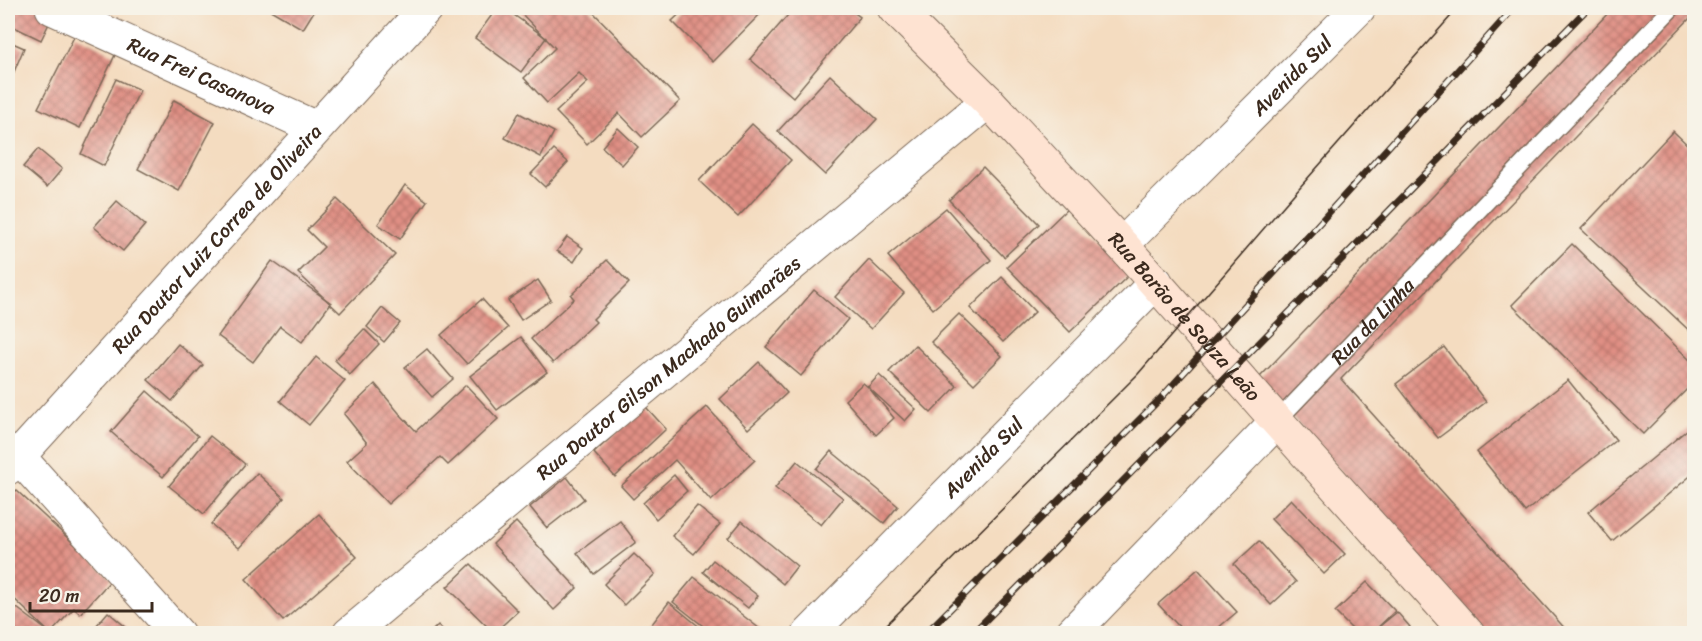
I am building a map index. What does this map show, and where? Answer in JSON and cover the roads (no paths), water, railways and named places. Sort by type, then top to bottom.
[{"type":"main road","name":"Rua Barão de Souza Leão","points":[[894,8],[988,102],[1156,282],[1277,421],[1468,633]]},
{"type":"street","name":"Rua Frei Casanova","points":[[52,8],[316,128]]},
{"type":"street","name":"Rua Doutor Luiz Correa de Oliveira","points":[[11,458],[426,8]]},
{"type":"street","name":"Avenida Sul","points":[[1122,245],[1359,8]]},
{"type":"street","name":"Rua Doutor Gilson Machado Guimarães","points":[[348,633],[988,102]]},
{"type":"street","name":"Avenida Sul","points":[[809,633],[1156,282]]},
{"type":"street","name":"Rua da Linha","points":[[1071,633],[1277,421]]},
{"type":"street","points":[[11,458],[178,633]]},
{"type":"lane","name":"Rua da Linha","points":[[1277,421],[1672,8]]},
{"type":"tram line","points":[[877,634],[1138,374],[1458,8]]},
{"type":"railway","points":[[925,634],[1161,398],[1514,8]]},
{"type":"railway","points":[[972,634],[1588,8]]}]
